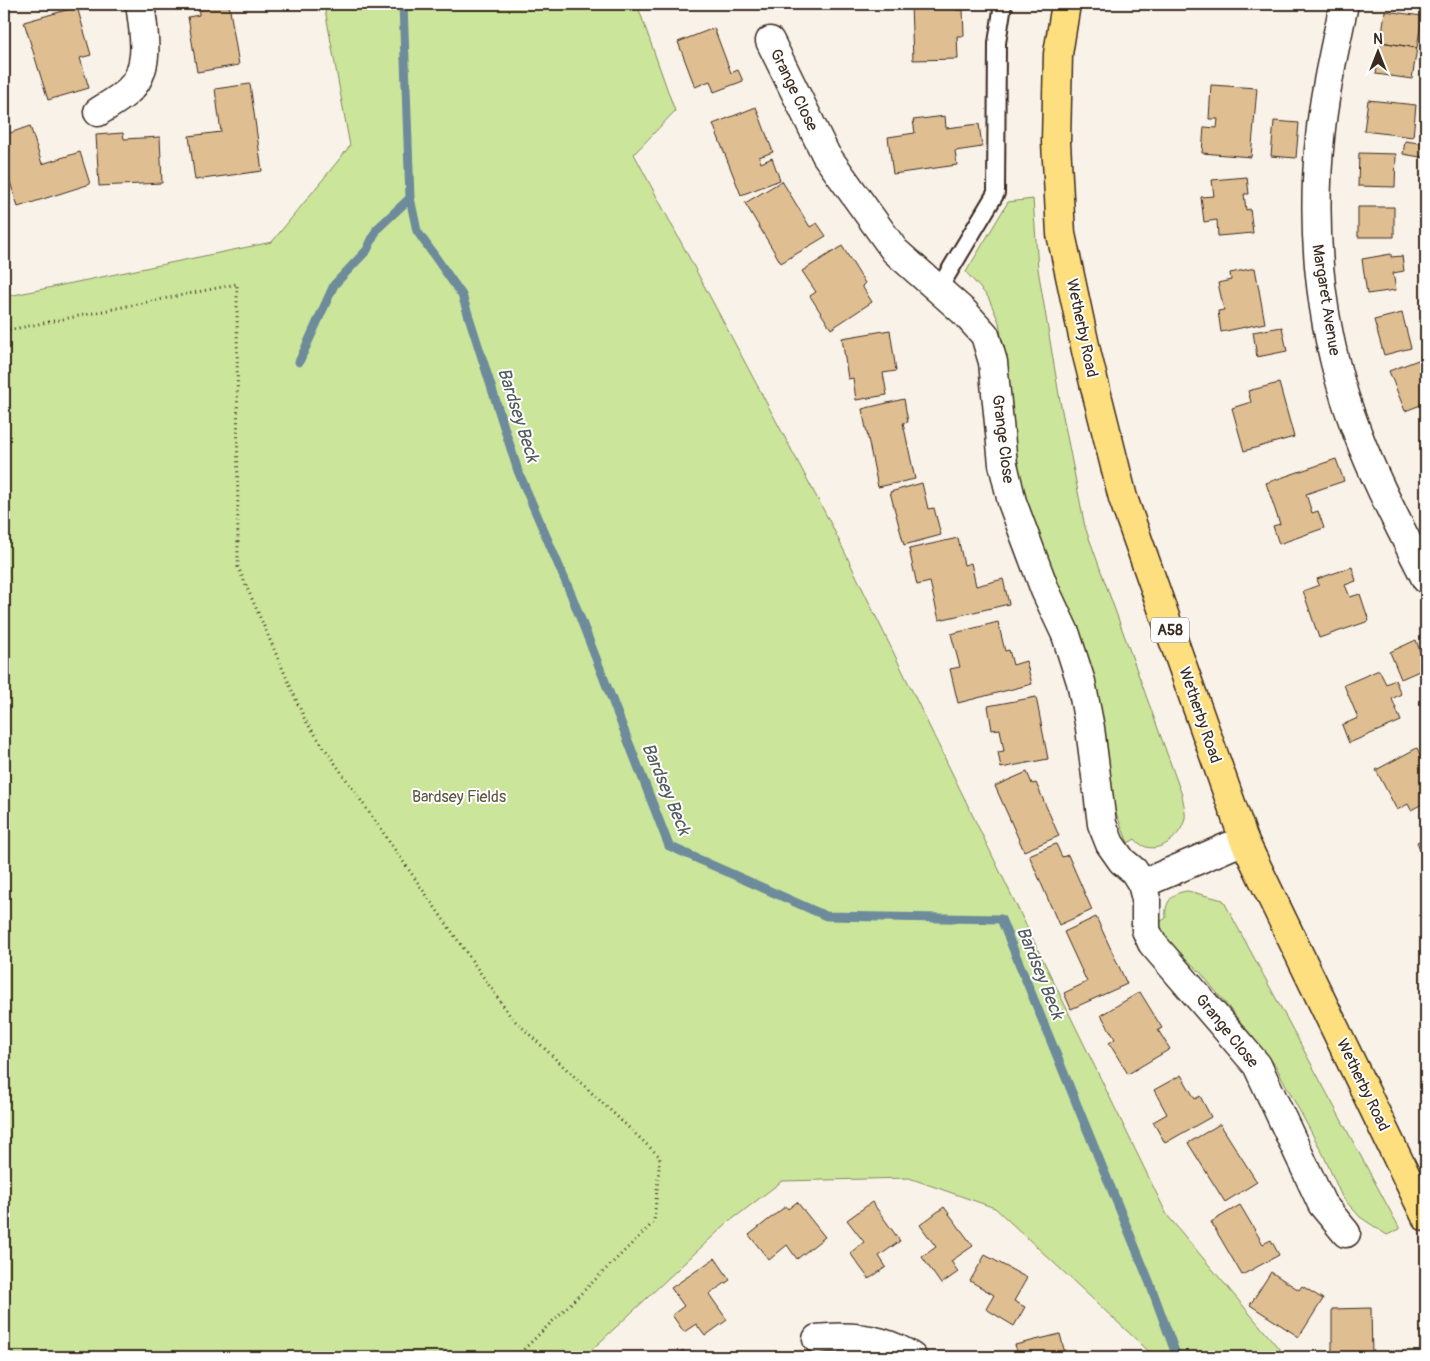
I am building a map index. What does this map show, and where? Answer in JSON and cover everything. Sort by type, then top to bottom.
[{"type":"main road","name":"Wetherby Road","points":[[1066,4],[1058,54],[1056,142],[1061,234],[1083,336],[1123,498],[1244,840],[1426,1217]]},
{"type":"street","points":[[98,112],[128,91],[143,67],[145,38],[140,4]]},
{"type":"street","name":"Margaret Avenue","points":[[1344,4],[1320,136],[1316,196],[1321,286],[1329,335],[1341,384],[1356,432],[1376,478],[1426,579]]},
{"type":"street","name":"Grange Close","points":[[770,41],[826,156],[895,251],[964,312],[984,335],[993,362],[1003,464],[1012,502],[1034,564],[1066,635],[1081,682],[1090,728],[1102,824],[1110,844],[1122,861],[1134,871],[1142,884],[1146,900],[1146,930],[1152,943],[1257,1065],[1322,1204],[1346,1233]]},
{"type":"street","points":[[1142,884],[1244,840]]},
{"type":"street","points":[[817,1339],[840,1336],[863,1338],[886,1344],[912,1357]]},
{"type":"lane","points":[[938,290],[996,193],[998,43],[1003,4]]},
{"type":"path","points":[[4,331],[237,284],[238,567],[306,720],[512,1017],[660,1156],[654,1222],[516,1357]]},
{"type":"green space","name":"Bardsey Fields","points":[[324,4],[637,4],[675,111],[634,154],[831,524],[1167,1215],[1286,1357],[1155,1357],[995,1208],[909,1178],[782,1181],[725,1225],[584,1357],[4,1357],[4,297],[272,242],[350,146]]},
{"type":"green space","points":[[1033,199],[1038,269],[1060,401],[1085,527],[1182,795],[1185,818],[1182,826],[1172,840],[1157,847],[1149,848],[1135,839],[1128,843],[1112,803],[1103,718],[1089,665],[1033,529],[1018,485],[1009,390],[999,322],[988,297],[966,272],[1008,202]]},
{"type":"green space","points":[[1188,891],[1223,900],[1400,1229],[1387,1235],[1360,1217],[1342,1197],[1323,1154],[1275,1065],[1201,973],[1168,941],[1157,924],[1166,918],[1166,908],[1170,899],[1182,892]]},
{"type":"building","points":[[198,4],[229,4],[239,65],[197,72],[188,17],[199,15]]},
{"type":"building","points":[[911,4],[956,4],[956,10],[963,10],[964,36],[957,36],[958,59],[913,60]]},
{"type":"building","points":[[1234,4],[1250,4],[1248,9]]},
{"type":"building","points":[[1402,4],[1426,4],[1426,7]]},
{"type":"building","points":[[77,7],[91,55],[80,58],[89,88],[48,100],[24,22]]},
{"type":"building","points":[[1385,11],[1422,16],[1417,48],[1381,42]]},
{"type":"building","points":[[714,28],[731,73],[738,70],[743,81],[714,92],[710,81],[695,87],[678,42]]},
{"type":"building","points":[[1381,42],[1417,48],[1412,79],[1376,74]]},
{"type":"building","points":[[1424,77],[1426,78],[1426,96],[1421,95]]},
{"type":"building","points":[[250,84],[262,171],[195,180],[189,136],[221,132],[215,89]]},
{"type":"building","points":[[1211,85],[1257,88],[1251,157],[1202,153],[1204,127],[1217,128],[1218,119],[1209,119]]},
{"type":"building","points":[[1368,100],[1416,105],[1413,137],[1364,131]]},
{"type":"building","points":[[756,107],[773,152],[759,157],[761,163],[772,158],[780,180],[741,195],[713,124]]},
{"type":"building","points":[[945,116],[946,128],[979,124],[982,147],[955,151],[957,165],[893,174],[888,137],[915,133],[913,120]]},
{"type":"building","points":[[1274,121],[1299,123],[1296,158],[1271,156]]},
{"type":"building","points":[[30,126],[42,164],[80,152],[90,184],[18,207],[4,163],[4,135]]},
{"type":"building","points":[[123,133],[124,139],[160,137],[162,183],[99,186],[96,135]]},
{"type":"building","points":[[1405,141],[1426,144],[1426,158],[1403,154]]},
{"type":"building","points":[[1359,153],[1396,154],[1395,187],[1358,186]]},
{"type":"building","points":[[1247,177],[1249,194],[1244,194],[1246,210],[1250,209],[1253,233],[1218,236],[1217,220],[1204,222],[1201,197],[1214,196],[1212,180]]},
{"type":"building","points":[[782,181],[810,227],[817,223],[826,236],[781,263],[745,203]]},
{"type":"building","points":[[1358,207],[1394,207],[1394,237],[1358,237]]},
{"type":"building","points":[[842,246],[865,283],[862,286],[872,302],[831,329],[810,296],[816,292],[802,271]]},
{"type":"building","points":[[1391,254],[1391,257],[1402,256],[1404,271],[1393,273],[1396,290],[1367,294],[1362,259]]},
{"type":"building","points":[[1255,268],[1265,323],[1221,332],[1218,311],[1224,310],[1218,283],[1231,280],[1230,273]]},
{"type":"building","points":[[1402,313],[1411,348],[1384,355],[1374,320]]},
{"type":"building","points":[[1282,327],[1287,351],[1257,357],[1253,332]]},
{"type":"building","points":[[890,330],[896,371],[883,373],[887,395],[856,400],[853,378],[848,379],[842,338]]},
{"type":"building","points":[[1426,357],[1426,403],[1405,411],[1389,371]]},
{"type":"building","points":[[1279,383],[1294,437],[1244,451],[1232,408],[1251,402],[1248,391]]},
{"type":"building","points":[[904,399],[908,422],[903,423],[915,479],[878,487],[862,409]]},
{"type":"building","points":[[1336,459],[1344,481],[1306,494],[1312,513],[1318,511],[1324,528],[1279,544],[1273,526],[1280,524],[1266,483]]},
{"type":"building","points":[[922,483],[928,509],[934,508],[941,535],[904,545],[890,492]]},
{"type":"building","points":[[958,538],[964,565],[971,563],[976,586],[1003,579],[1009,604],[939,620],[930,582],[917,585],[909,549]]},
{"type":"building","points":[[1352,567],[1356,581],[1345,585],[1350,597],[1360,594],[1369,621],[1319,638],[1303,591],[1319,585],[1317,579]]},
{"type":"building","points":[[998,622],[1005,651],[1009,650],[1013,665],[1026,661],[1032,684],[958,703],[950,669],[960,667],[951,634]]},
{"type":"building","points":[[1416,640],[1426,668],[1401,679],[1390,652]]},
{"type":"building","points":[[1379,670],[1386,684],[1395,680],[1401,694],[1392,699],[1401,721],[1349,743],[1342,725],[1358,718],[1344,685]]},
{"type":"building","points":[[1036,697],[1048,759],[1001,768],[998,752],[1004,751],[1000,729],[992,730],[988,706]]},
{"type":"building","points":[[1417,748],[1426,766],[1426,802],[1411,810],[1408,804],[1397,810],[1376,770]]},
{"type":"building","points":[[1027,772],[1032,784],[1036,783],[1059,836],[1024,851],[995,786]]},
{"type":"building","points":[[1426,838],[1426,863],[1417,842]]},
{"type":"building","points":[[1056,844],[1062,857],[1068,855],[1092,910],[1059,925],[1029,855]]},
{"type":"building","points":[[1096,917],[1127,984],[1071,1009],[1064,993],[1087,982],[1064,932]]},
{"type":"building","points":[[1140,992],[1162,1028],[1158,1030],[1170,1049],[1128,1074],[1109,1043],[1115,1039],[1101,1015]]},
{"type":"building","points":[[1181,1075],[1195,1099],[1200,1096],[1211,1117],[1165,1143],[1153,1122],[1167,1114],[1154,1090]]},
{"type":"building","points":[[1220,1124],[1257,1182],[1225,1202],[1188,1143]]},
{"type":"building","points":[[797,1202],[825,1237],[797,1259],[787,1245],[769,1260],[749,1235],[786,1206],[788,1209]]},
{"type":"building","points":[[872,1202],[900,1241],[879,1256],[886,1267],[869,1279],[850,1253],[864,1242],[847,1220]]},
{"type":"building","points":[[1240,1205],[1263,1244],[1271,1240],[1279,1255],[1242,1275],[1211,1222]]},
{"type":"building","points":[[944,1207],[973,1246],[951,1261],[958,1272],[941,1284],[922,1257],[936,1247],[920,1225]]},
{"type":"building","points":[[985,1255],[1027,1278],[1014,1301],[1025,1307],[1014,1326],[986,1309],[994,1295],[970,1281]]},
{"type":"building","points":[[715,1258],[730,1280],[709,1294],[727,1320],[705,1336],[696,1324],[684,1332],[672,1315],[684,1306],[671,1288]]},
{"type":"building","points":[[1271,1272],[1299,1290],[1302,1286],[1323,1299],[1299,1337],[1250,1305]]},
{"type":"building","points":[[1371,1308],[1372,1357],[1332,1357],[1332,1309]]},
{"type":"building","points":[[1060,1334],[1066,1357],[1008,1357],[1007,1354],[1017,1352],[1015,1345]]},
{"type":"building","points":[[683,1350],[688,1357],[673,1357]]},
{"type":"waterway","name":"Bardsey Beck","points":[[403,4],[410,198],[417,231],[462,295],[518,471],[571,594],[669,846],[826,916],[1001,919],[1149,1281],[1177,1357]]},
{"type":"waterway","points":[[299,362],[334,285],[367,250],[377,229],[410,198]]}]
